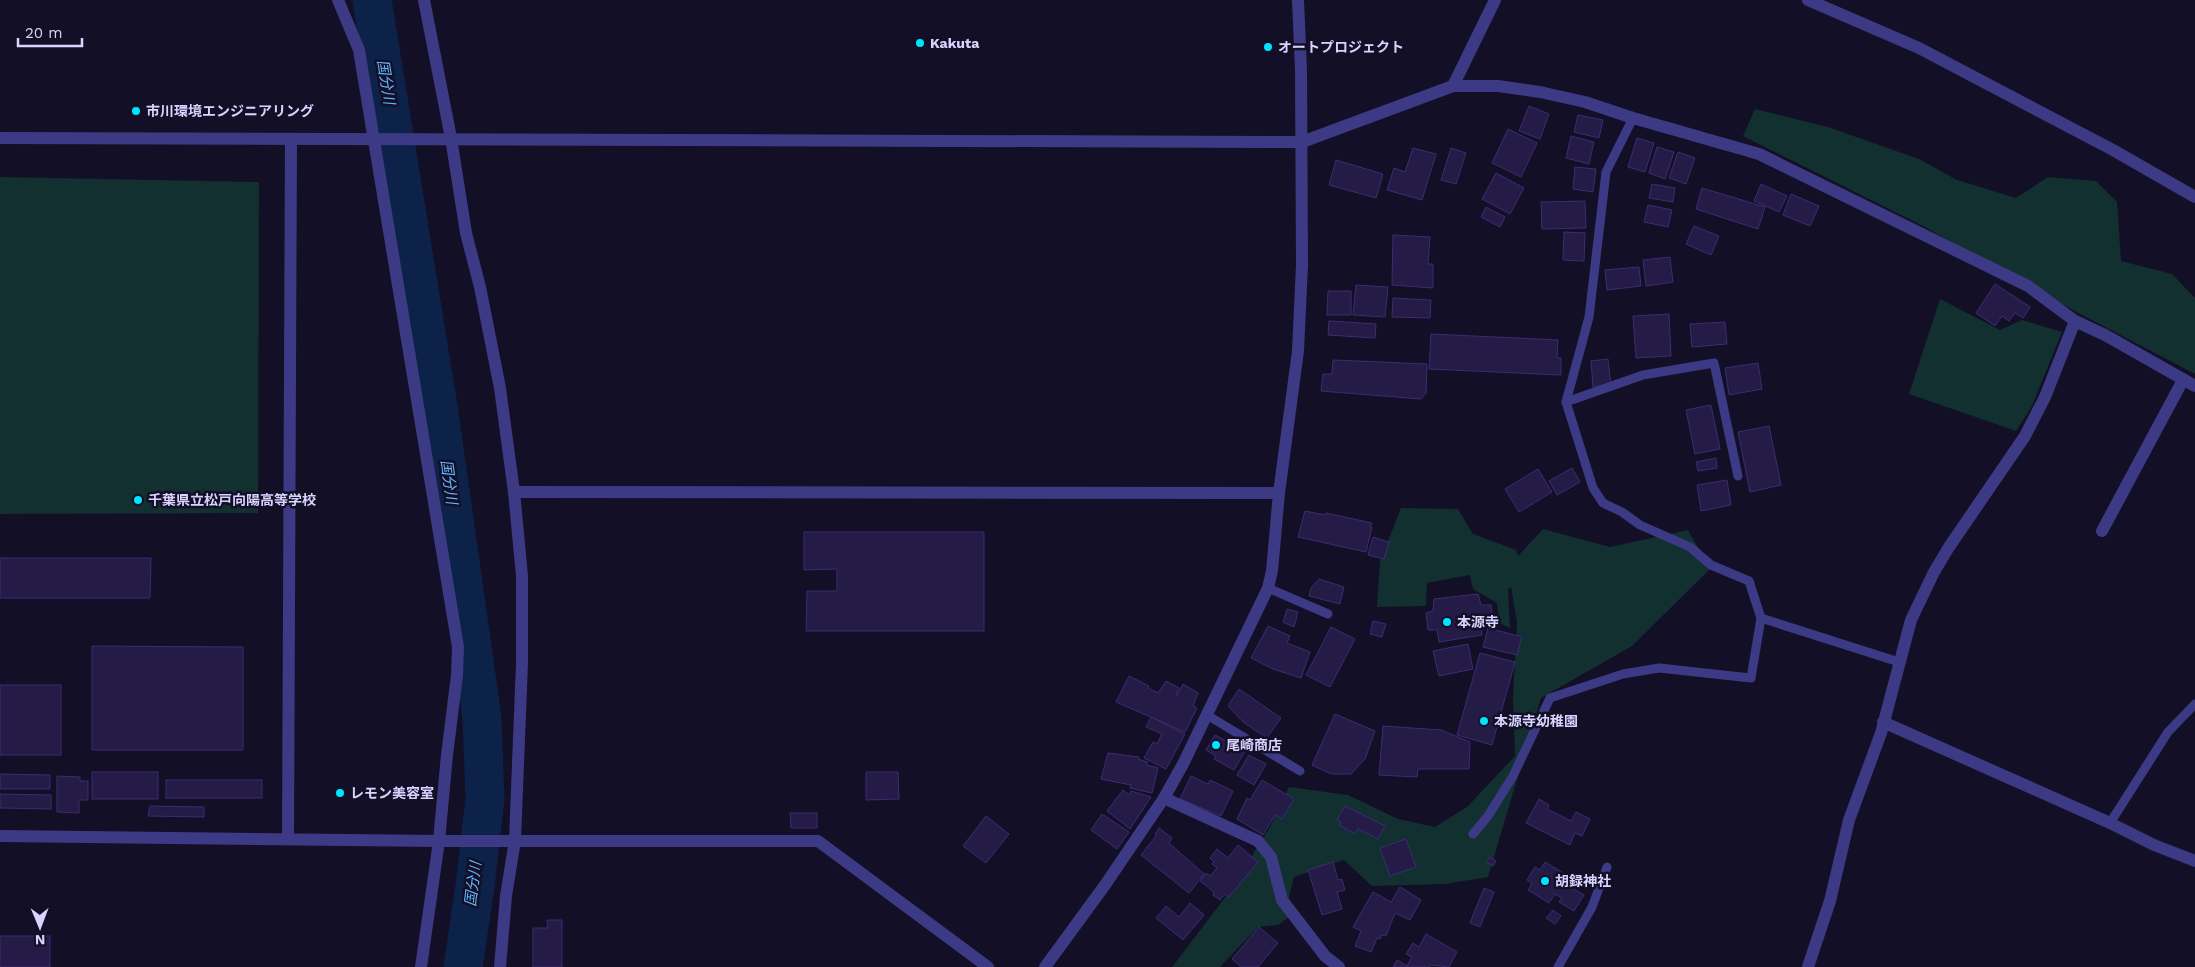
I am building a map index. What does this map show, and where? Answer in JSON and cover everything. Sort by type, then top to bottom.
[{"type":"street","points":[[338,0],[359,50],[458,647],[458,675],[447,755],[439,841],[421,967]]},
{"type":"street","points":[[424,0],[451,138],[466,233],[480,287],[500,388],[514,492],[522,576],[520,751],[515,840],[506,896],[500,967]]},
{"type":"street","points":[[1045,967],[1105,885],[1164,798],[1207,715],[1268,588],[1272,571],[1279,493],[1298,351],[1302,265],[1302,70],[1298,0]]},
{"type":"street","points":[[1453,86],[1495,0]]},
{"type":"street","points":[[1808,0],[1926,52],[2113,150],[2195,198]]},
{"type":"street","points":[[0,138],[1302,142],[1453,86],[1498,86],[1540,92],[1585,102],[1759,154],[2028,286],[2075,321],[2195,386]]},
{"type":"street","points":[[288,838],[291,139]]},
{"type":"street","points":[[1808,967],[1830,902],[1849,820],[1881,733],[1911,620],[1934,572],[2025,436],[2045,397],[2075,321]]},
{"type":"street","points":[[2102,531],[2183,380]]},
{"type":"street","points":[[514,492],[1279,493]]},
{"type":"street","points":[[1883,722],[2110,823],[2154,845],[2195,861]]},
{"type":"street","points":[[1164,798],[1258,842],[1271,857],[1282,900],[1325,956],[1340,967]]},
{"type":"street","points":[[0,836],[439,841],[818,841],[988,967]]},
{"type":"lane","points":[[1473,834],[1488,816],[1513,776],[1550,698],[1623,674],[1659,668],[1751,678],[1761,618],[1749,581],[1711,565],[1690,547],[1640,525],[1622,512],[1603,503],[1593,488],[1566,402],[1589,317],[1606,172],[1634,118]]},
{"type":"lane","points":[[1566,402],[1643,375],[1714,363],[1738,476]]},
{"type":"lane","points":[[1268,588],[1328,614]]},
{"type":"lane","points":[[1761,618],[1900,662]]},
{"type":"lane","points":[[2110,823],[2168,732],[2195,704]]},
{"type":"lane","points":[[1207,715],[1300,771]]},
{"type":"lane","points":[[1558,967],[1592,907],[1607,867]]},
{"type":"green space","points":[[1755,109],[1828,127],[1919,159],[1957,180],[2016,198],[2048,177],[2096,181],[2117,202],[2121,261],[2172,274],[2195,298],[2195,374],[2071,309],[1923,226],[1743,136]]},
{"type":"green space","points":[[0,177],[259,182],[258,513],[0,514]]},
{"type":"green space","points":[[1940,299],[2000,330],[2022,320],[2062,332],[2032,406],[2016,431],[1909,394]]},
{"type":"green space","points":[[1401,508],[1458,509],[1473,534],[1516,550],[1518,556],[1543,529],[1610,547],[1688,530],[1710,569],[1632,646],[1541,698],[1488,877],[1445,884],[1372,886],[1344,860],[1294,877],[1289,897],[1288,918],[1278,925],[1258,927],[1220,967],[1172,967],[1230,891],[1270,827],[1289,787],[1348,795],[1398,819],[1435,827],[1467,807],[1515,756],[1513,698],[1517,623],[1511,587],[1508,589],[1510,628],[1499,623],[1497,603],[1473,589],[1470,575],[1427,583],[1426,606],[1377,607],[1380,561]]},
{"type":"building","points":[[1529,106],[1549,114],[1540,139],[1519,131]]},
{"type":"building","points":[[1578,115],[1603,120],[1599,138],[1574,132]]},
{"type":"building","points":[[1508,129],[1537,143],[1521,177],[1492,163]]},
{"type":"building","points":[[1571,136],[1594,142],[1589,164],[1566,158]]},
{"type":"building","points":[[1637,138],[1654,143],[1645,172],[1628,167]]},
{"type":"building","points":[[1657,147],[1674,152],[1665,179],[1649,173]]},
{"type":"building","points":[[1413,148],[1436,154],[1422,200],[1387,190],[1394,168],[1405,172]]},
{"type":"building","points":[[1451,148],[1466,153],[1456,184],[1441,180]]},
{"type":"building","points":[[1678,152],[1695,158],[1686,184],[1669,178]]},
{"type":"building","points":[[1336,160],[1383,174],[1376,198],[1329,185]]},
{"type":"building","points":[[1575,167],[1596,169],[1593,192],[1573,189]]},
{"type":"building","points":[[1496,173],[1524,188],[1510,214],[1482,199]]},
{"type":"building","points":[[1652,184],[1675,188],[1673,202],[1649,198]]},
{"type":"building","points":[[1761,184],[1787,196],[1779,212],[1754,201]]},
{"type":"building","points":[[1702,188],[1765,207],[1758,229],[1696,209]]},
{"type":"building","points":[[1791,194],[1819,206],[1810,226],[1783,215]]},
{"type":"building","points":[[1585,201],[1586,228],[1542,229],[1541,202]]},
{"type":"building","points":[[1648,205],[1672,210],[1668,227],[1644,222]]},
{"type":"building","points":[[1486,207],[1505,217],[1500,227],[1481,217]]},
{"type":"building","points":[[1694,226],[1719,236],[1711,255],[1686,244]]},
{"type":"building","points":[[1564,232],[1585,233],[1584,261],[1563,260]]},
{"type":"building","points":[[1393,235],[1430,237],[1428,264],[1433,264],[1433,288],[1392,285]]},
{"type":"building","points":[[1670,257],[1673,282],[1646,286],[1643,260]]},
{"type":"building","points":[[1639,267],[1641,286],[1607,290],[1605,270]]},
{"type":"building","points":[[1995,284],[2030,307],[2023,318],[2015,313],[2009,321],[2002,316],[1995,326],[1976,313]]},
{"type":"building","points":[[1356,285],[1388,287],[1385,317],[1353,315]]},
{"type":"building","points":[[1328,291],[1351,291],[1351,315],[1327,315]]},
{"type":"building","points":[[1393,298],[1431,300],[1430,318],[1392,317]]},
{"type":"building","points":[[1669,314],[1671,356],[1636,358],[1633,316]]},
{"type":"building","points":[[1329,321],[1376,324],[1375,338],[1328,335]]},
{"type":"building","points":[[1725,322],[1727,344],[1692,347],[1690,324]]},
{"type":"building","points":[[1431,334],[1558,340],[1557,358],[1561,358],[1561,375],[1429,369]]},
{"type":"building","points":[[1608,359],[1611,385],[1593,387],[1591,361]]},
{"type":"building","points":[[1333,360],[1427,364],[1426,393],[1421,399],[1321,391],[1323,374],[1332,374]]},
{"type":"building","points":[[1758,363],[1762,389],[1729,395],[1725,368]]},
{"type":"building","points":[[1711,405],[1720,449],[1695,454],[1686,410]]},
{"type":"building","points":[[1769,426],[1781,485],[1750,492],[1738,432]]},
{"type":"building","points":[[1716,458],[1717,468],[1698,471],[1696,462]]},
{"type":"building","points":[[1572,468],[1580,482],[1557,495],[1549,481]]},
{"type":"building","points":[[1538,469],[1552,492],[1519,512],[1505,489]]},
{"type":"building","points":[[1727,480],[1731,505],[1701,511],[1697,485]]},
{"type":"building","points":[[1305,511],[1325,515],[1326,513],[1372,523],[1366,552],[1298,537]]},
{"type":"building","points":[[804,532],[984,532],[984,631],[806,631],[807,591],[837,591],[837,569],[804,570]]},
{"type":"building","points":[[1373,537],[1389,542],[1384,559],[1368,555]]},
{"type":"building","points":[[0,558],[151,558],[150,598],[0,598]]},
{"type":"building","points":[[1319,579],[1344,587],[1340,604],[1309,596],[1311,588]]},
{"type":"building","points":[[1478,594],[1481,605],[1491,605],[1493,619],[1481,621],[1482,635],[1439,642],[1437,630],[1428,630],[1426,613],[1433,611],[1434,599]]},
{"type":"building","points":[[1287,609],[1298,612],[1294,627],[1283,622]]},
{"type":"building","points":[[1373,621],[1386,624],[1382,637],[1370,634]]},
{"type":"building","points":[[1268,626],[1290,636],[1287,643],[1310,652],[1301,678],[1273,669],[1251,658]]},
{"type":"building","points":[[1331,627],[1355,639],[1330,687],[1306,675]]},
{"type":"building","points":[[1488,628],[1522,637],[1517,655],[1483,647]]},
{"type":"building","points":[[1468,644],[1473,669],[1439,676],[1433,651]]},
{"type":"building","points":[[92,646],[243,647],[243,750],[92,750]]},
{"type":"building","points":[[1480,653],[1515,662],[1492,745],[1457,735]]},
{"type":"building","points":[[1129,676],[1158,693],[1166,681],[1179,688],[1177,695],[1183,684],[1198,693],[1193,706],[1197,708],[1185,732],[1116,702]]},
{"type":"building","points":[[0,685],[61,685],[61,755],[0,755]]},
{"type":"building","points":[[1239,689],[1281,718],[1267,738],[1243,722],[1228,706]]},
{"type":"building","points":[[1335,714],[1375,731],[1365,759],[1351,774],[1331,774],[1312,765]]},
{"type":"building","points":[[1151,717],[1185,734],[1166,769],[1144,758],[1153,742],[1157,744],[1162,734],[1146,727]]},
{"type":"building","points":[[1383,726],[1441,730],[1470,742],[1469,769],[1418,769],[1417,777],[1379,775]]},
{"type":"building","points":[[1215,735],[1245,751],[1234,770],[1214,759],[1216,756],[1206,750]]},
{"type":"building","points":[[1108,753],[1139,757],[1138,759],[1147,762],[1147,765],[1158,768],[1152,793],[1130,788],[1131,785],[1101,779]]},
{"type":"building","points":[[1249,755],[1266,764],[1254,785],[1237,775]]},
{"type":"building","points":[[92,772],[158,772],[158,799],[92,799]]},
{"type":"building","points":[[866,772],[898,772],[899,799],[866,800]]},
{"type":"building","points":[[0,774],[50,775],[50,789],[0,789]]},
{"type":"building","points":[[57,776],[80,777],[80,781],[88,781],[88,800],[79,800],[79,813],[57,812]]},
{"type":"building","points":[[1191,776],[1208,784],[1210,780],[1233,791],[1221,816],[1180,799]]},
{"type":"building","points":[[166,780],[262,780],[262,798],[166,798]]},
{"type":"building","points":[[1262,780],[1294,799],[1282,819],[1275,815],[1263,835],[1237,819],[1247,798],[1250,800]]},
{"type":"building","points":[[1123,790],[1129,795],[1131,791],[1151,797],[1130,829],[1107,811]]},
{"type":"building","points":[[0,794],[51,795],[51,809],[0,808]]},
{"type":"building","points":[[1539,799],[1549,805],[1547,809],[1571,821],[1576,812],[1590,819],[1582,836],[1575,833],[1570,845],[1526,823]]},
{"type":"building","points":[[150,806],[204,807],[204,817],[148,816]]},
{"type":"building","points":[[1345,806],[1385,826],[1378,839],[1358,829],[1355,834],[1339,825],[1341,822],[1337,820]]},
{"type":"building","points":[[790,813],[817,813],[817,828],[791,828]]},
{"type":"building","points":[[1102,814],[1129,832],[1117,849],[1091,830]]},
{"type":"building","points":[[986,816],[1009,834],[986,863],[963,846]]},
{"type":"building","points":[[1159,828],[1172,838],[1169,843],[1204,874],[1189,893],[1141,855],[1156,836],[1155,834]]},
{"type":"building","points":[[1406,839],[1416,867],[1390,876],[1380,848]]},
{"type":"building","points":[[1238,845],[1258,862],[1229,897],[1225,894],[1220,900],[1213,895],[1214,892],[1200,881],[1206,873],[1210,876],[1217,868],[1212,864],[1214,862],[1210,858],[1217,849],[1228,858]]},
{"type":"building","points":[[1490,857],[1496,861],[1493,866],[1486,862]]},
{"type":"building","points":[[1333,862],[1338,880],[1342,879],[1345,890],[1337,892],[1342,909],[1322,915],[1308,870]]},
{"type":"building","points":[[1545,862],[1565,874],[1560,883],[1584,895],[1574,911],[1559,902],[1562,898],[1555,894],[1549,903],[1528,890],[1532,883],[1527,880],[1535,867],[1540,870]]},
{"type":"building","points":[[1400,887],[1421,900],[1410,920],[1395,913],[1386,936],[1382,935],[1380,939],[1377,938],[1371,952],[1355,946],[1361,931],[1353,927],[1373,892],[1391,902]]},
{"type":"building","points":[[1484,888],[1494,892],[1480,927],[1470,923]]},
{"type":"building","points":[[1190,903],[1204,915],[1183,940],[1156,918],[1166,906],[1179,917]]},
{"type":"building","points":[[1553,910],[1561,916],[1555,924],[1546,918]]},
{"type":"building","points":[[547,920],[562,920],[562,967],[533,967],[533,928],[548,928]]},
{"type":"building","points":[[1259,927],[1278,943],[1258,967],[1241,967],[1232,959]]},
{"type":"building","points":[[1426,934],[1457,952],[1449,967],[1430,965],[1429,967],[1393,967],[1397,960],[1407,966],[1412,957],[1406,954],[1413,943],[1419,947]]},
{"type":"building","points":[[0,936],[50,936],[50,967],[0,967]]},
{"type":"waterway","name":"国分川","points":[[372,0],[439,413],[482,718],[485,798],[463,967]]},
{"type":"place","name":"Kakuta","points":[[920,43]]},
{"type":"place","name":"オートプロジェクト","points":[[1268,47]]},
{"type":"place","name":"市川環境エンジニアリング","points":[[136,111]]},
{"type":"place","name":"千葉県立松戸向陽高等学校","points":[[138,500]]},
{"type":"place","name":"本源寺","points":[[1447,622]]},
{"type":"place","name":"本源寺幼稚園","points":[[1484,721]]},
{"type":"place","name":"尾崎商店","points":[[1216,745]]},
{"type":"place","name":"レモン美容室","points":[[340,793]]},
{"type":"place","name":"胡録神社","points":[[1545,881]]}]
